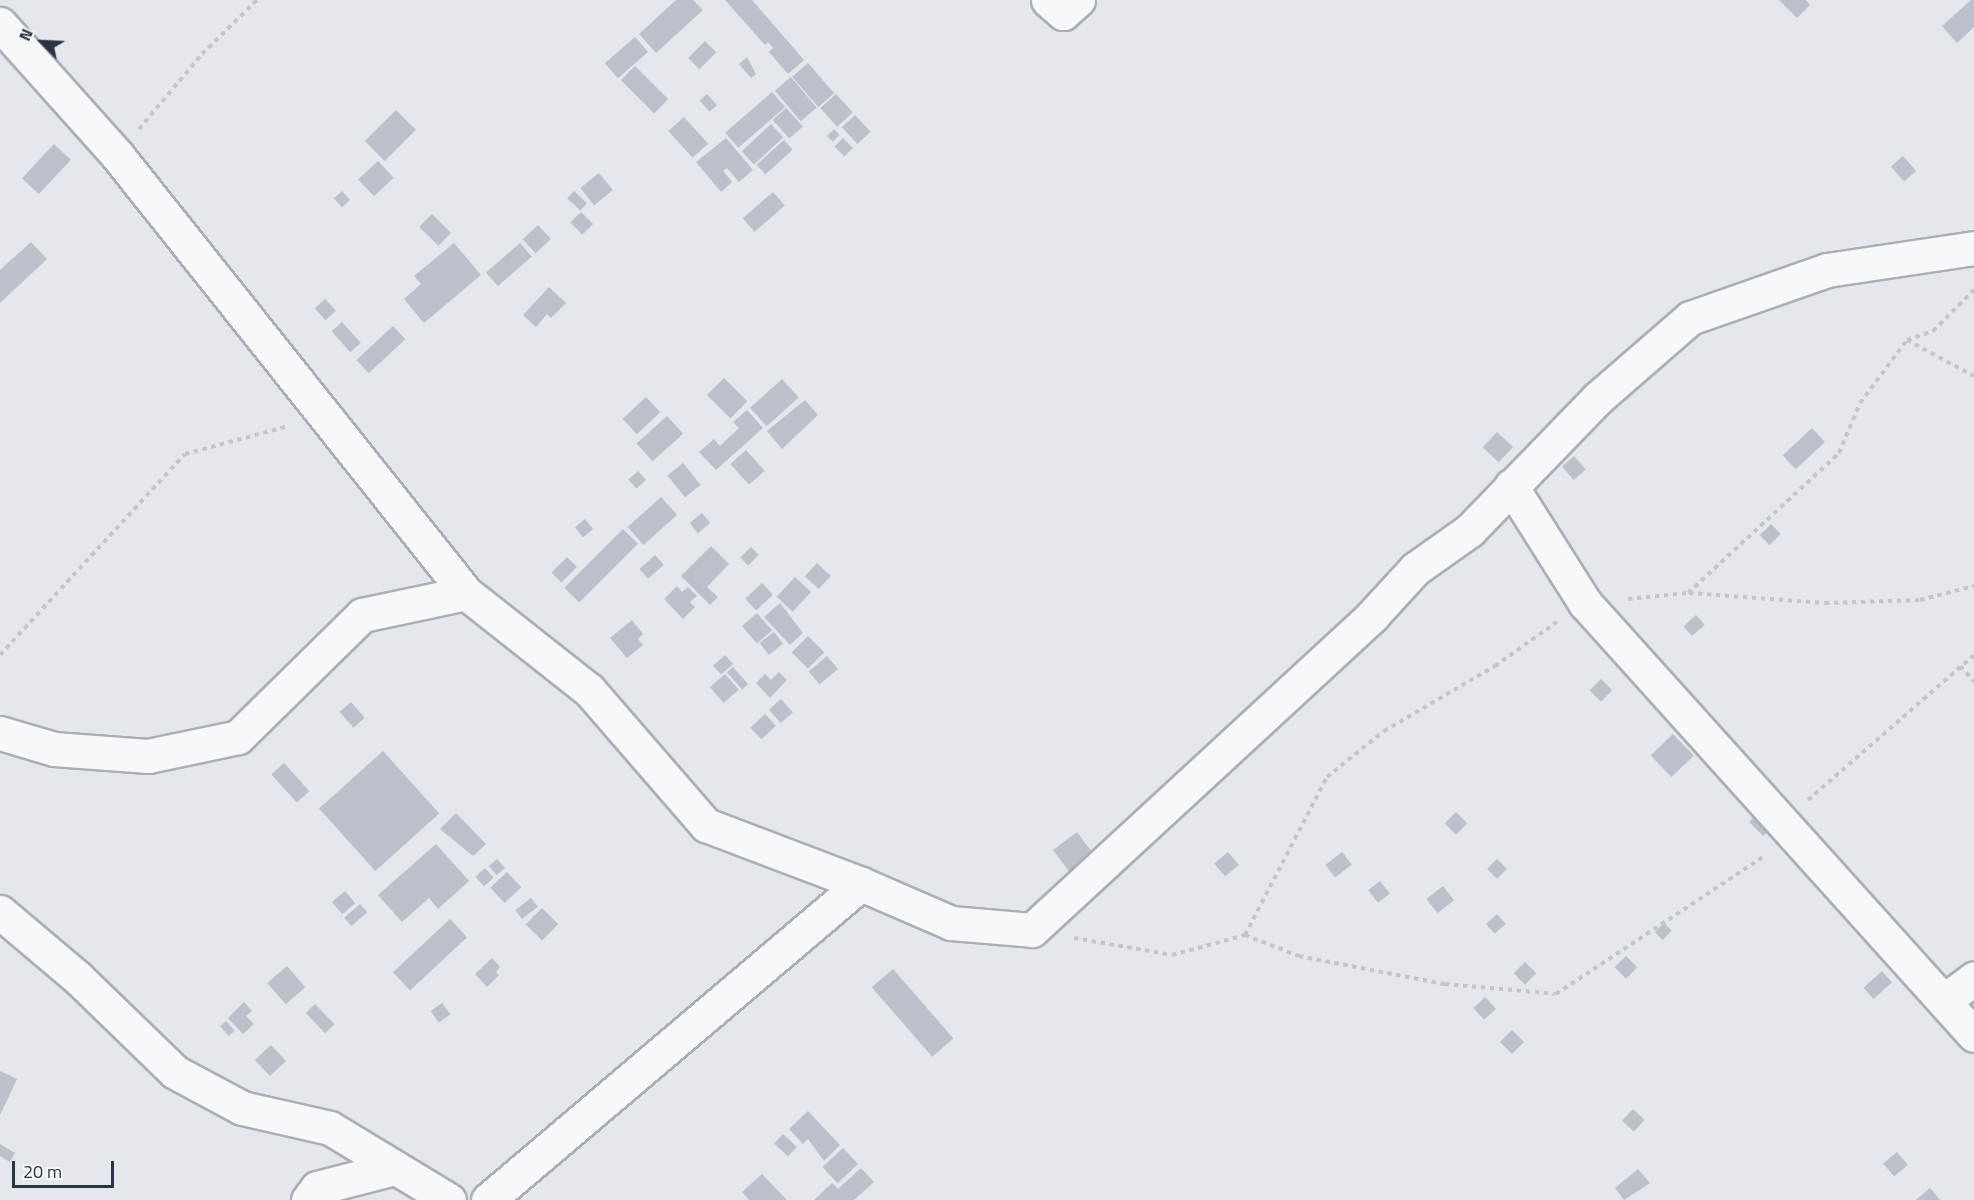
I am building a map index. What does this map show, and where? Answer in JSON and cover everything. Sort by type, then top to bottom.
[{"type":"street","points":[[1047,0],[1063,13],[1078,0]]},
{"type":"street","points":[[0,24],[117,155],[466,593],[589,690],[706,825],[861,884],[951,924],[1032,930],[1372,616],[1415,569],[1470,530],[1598,398],[1690,318],[1827,270],[1974,248]]},
{"type":"street","points":[[1511,486],[1585,603],[1974,1035]]},
{"type":"street","points":[[0,734],[54,749],[148,756],[238,737],[362,615],[466,593]]},
{"type":"street","points":[[488,1200],[861,884]]},
{"type":"street","points":[[0,912],[77,977],[175,1072],[242,1108],[330,1128],[449,1200]]},
{"type":"street","points":[[1944,1001],[1974,978]]},
{"type":"street","points":[[308,1200],[316,1188],[394,1168]]},
{"type":"path","points":[[117,155],[202,54],[257,0]]},
{"type":"path","points":[[1688,593],[1839,453],[1860,403],[1907,340],[1933,331],[1974,290]]},
{"type":"path","points":[[1907,340],[1974,376]]},
{"type":"path","points":[[0,655],[185,454],[326,416]]},
{"type":"path","points":[[1245,934],[1327,777],[1384,731],[1495,666],[1585,603],[1688,593],[1825,603],[1920,600],[1974,586]]},
{"type":"path","points":[[1032,930],[1172,956],[1245,934],[1299,956],[1445,984],[1556,994],[1789,829],[1974,655]]},
{"type":"path","points":[[1960,666],[1974,681]]},
{"type":"building","points":[[676,0],[693,0],[703,10],[656,53],[639,34]]},
{"type":"building","points":[[725,0],[752,0],[804,60],[788,74],[769,52],[773,48],[768,42],[765,45]]},
{"type":"building","points":[[1779,0],[1806,0],[1810,5],[1797,18]]},
{"type":"building","points":[[1971,0],[1974,0],[1974,27],[1957,43],[1942,26]]},
{"type":"building","points":[[635,37],[648,52],[618,78],[605,63]]},
{"type":"building","points":[[705,41],[716,52],[699,69],[688,58]]},
{"type":"building","points":[[747,57],[756,74],[751,78],[739,64]]},
{"type":"building","points":[[808,63],[834,93],[818,107],[792,77]]},
{"type":"building","points":[[635,66],[668,99],[654,113],[621,80]]},
{"type":"building","points":[[791,77],[817,108],[801,121],[775,90]]},
{"type":"building","points":[[772,92],[785,107],[738,148],[725,133]]},
{"type":"building","points":[[707,94],[717,105],[710,112],[700,101]]},
{"type":"building","points":[[836,94],[853,113],[837,127],[820,108]]},
{"type":"building","points":[[786,108],[803,127],[789,139],[773,120]]},
{"type":"building","points":[[396,110],[416,130],[385,161],[365,141]]},
{"type":"building","points":[[855,115],[871,132],[858,144],[842,127]]},
{"type":"building","points":[[684,117],[708,144],[692,158],[668,131]]},
{"type":"building","points":[[771,124],[783,137],[754,164],[742,151]]},
{"type":"building","points":[[834,129],[840,135],[833,142],[827,136]]},
{"type":"building","points":[[726,138],[753,170],[739,182],[727,168],[723,171],[732,182],[721,192],[696,162]]},
{"type":"building","points":[[843,138],[853,148],[844,156],[835,146]]},
{"type":"building","points":[[784,140],[793,150],[765,174],[757,165]]},
{"type":"building","points":[[54,144],[71,160],[39,194],[22,178]]},
{"type":"building","points":[[1903,156],[1916,171],[1904,182],[1891,166]]},
{"type":"building","points":[[378,161],[394,178],[374,196],[358,179]]},
{"type":"building","points":[[599,173],[613,190],[594,205],[580,188]]},
{"type":"building","points":[[342,191],[350,200],[342,207],[334,198]]},
{"type":"building","points":[[574,191],[587,203],[580,211],[567,198]]},
{"type":"building","points":[[773,192],[785,206],[755,232],[743,218]]},
{"type":"building","points":[[581,212],[593,224],[582,235],[570,223]]},
{"type":"building","points":[[432,214],[451,233],[438,246],[419,227]]},
{"type":"building","points":[[538,225],[551,239],[536,253],[523,239]]},
{"type":"building","points":[[31,242],[47,259],[0,303],[0,270]]},
{"type":"building","points":[[454,243],[481,275],[424,323],[404,299],[421,284],[414,276]]},
{"type":"building","points":[[520,243],[532,257],[498,286],[486,273]]},
{"type":"building","points":[[549,287],[566,303],[551,318],[547,314],[536,327],[523,315]]},
{"type":"building","points":[[325,299],[336,311],[326,320],[315,309]]},
{"type":"building","points":[[342,322],[361,343],[350,352],[332,331]]},
{"type":"building","points":[[393,326],[405,339],[369,373],[356,360]]},
{"type":"building","points":[[724,378],[747,401],[730,418],[707,395]]},
{"type":"building","points":[[782,379],[799,398],[767,426],[750,408]]},
{"type":"building","points":[[646,397],[660,412],[637,434],[623,419]]},
{"type":"building","points":[[805,400],[818,415],[782,449],[767,431]]},
{"type":"building","points":[[747,410],[763,428],[716,470],[699,452],[714,439],[720,446],[739,428],[733,422]]},
{"type":"building","points":[[667,416],[683,434],[653,461],[637,443]]},
{"type":"building","points":[[1812,428],[1825,442],[1796,469],[1783,455]]},
{"type":"building","points":[[1497,432],[1513,447],[1499,462],[1483,447]]},
{"type":"building","points":[[746,450],[765,471],[749,485],[730,464]]},
{"type":"building","points":[[1574,456],[1586,470],[1574,480],[1562,466]]},
{"type":"building","points":[[683,463],[701,485],[685,497],[667,476]]},
{"type":"building","points":[[638,471],[646,480],[636,489],[628,480]]},
{"type":"building","points":[[661,497],[677,515],[644,545],[628,527]]},
{"type":"building","points":[[702,513],[710,523],[698,533],[690,523]]},
{"type":"building","points":[[585,519],[593,529],[583,537],[575,527]]},
{"type":"building","points":[[1771,524],[1781,534],[1770,545],[1760,535]]},
{"type":"building","points":[[623,529],[638,544],[579,603],[564,588]]},
{"type":"building","points":[[711,546],[729,564],[707,587],[718,597],[710,605],[681,576]]},
{"type":"building","points":[[751,547],[759,555],[748,565],[740,558]]},
{"type":"building","points":[[655,555],[664,565],[648,579],[639,569]]},
{"type":"building","points":[[567,557],[577,567],[561,582],[551,573]]},
{"type":"building","points":[[817,563],[831,576],[819,589],[805,576]]},
{"type":"building","points":[[795,577],[811,592],[793,612],[777,597]]},
{"type":"building","points":[[762,583],[773,595],[756,610],[745,599]]},
{"type":"building","points":[[677,586],[682,592],[688,587],[697,596],[690,602],[695,607],[683,619],[664,599]]},
{"type":"building","points":[[780,603],[803,633],[790,645],[764,617]]},
{"type":"building","points":[[757,613],[772,630],[757,643],[742,626]]},
{"type":"building","points":[[1696,615],[1705,625],[1692,636],[1683,626]]},
{"type":"building","points":[[632,620],[643,634],[638,639],[643,645],[627,658],[610,638]]},
{"type":"building","points":[[774,632],[783,644],[769,655],[760,643]]},
{"type":"building","points":[[808,636],[824,652],[808,669],[792,652]]},
{"type":"building","points":[[725,655],[733,664],[721,675],[713,666]]},
{"type":"building","points":[[827,656],[838,669],[820,684],[809,671]]},
{"type":"building","points":[[733,667],[748,684],[742,690],[727,672]]},
{"type":"building","points":[[779,672],[787,680],[770,698],[756,683],[765,674],[771,680]]},
{"type":"building","points":[[725,674],[739,690],[724,703],[710,687]]},
{"type":"building","points":[[1601,679],[1612,690],[1601,702],[1590,690]]},
{"type":"building","points":[[781,699],[793,713],[781,723],[769,709]]},
{"type":"building","points":[[351,702],[365,718],[353,728],[340,712]]},
{"type":"building","points":[[765,714],[776,726],[761,739],[750,728]]},
{"type":"building","points":[[1673,734],[1694,756],[1672,777],[1651,756]]},
{"type":"building","points":[[383,751],[439,813],[375,871],[319,809]]},
{"type":"building","points":[[284,763],[309,791],[297,803],[271,774]]},
{"type":"building","points":[[1456,812],[1467,823],[1456,835],[1445,823]]},
{"type":"building","points":[[1759,812],[1773,826],[1763,836],[1749,822]]},
{"type":"building","points":[[456,813],[486,844],[473,856],[440,829]]},
{"type":"building","points":[[1077,832],[1098,860],[1074,878],[1053,850]]},
{"type":"building","points":[[436,844],[469,881],[438,909],[429,898],[402,922],[378,895]]},
{"type":"building","points":[[1228,852],[1239,865],[1225,877],[1214,864]]},
{"type":"building","points":[[1342,852],[1352,865],[1335,878],[1325,865]]},
{"type":"building","points":[[497,859],[505,868],[497,875],[489,866]]},
{"type":"building","points":[[1497,859],[1507,869],[1497,879],[1487,869]]},
{"type":"building","points":[[485,868],[494,878],[484,886],[475,877]]},
{"type":"building","points":[[507,872],[521,887],[505,903],[490,888]]},
{"type":"building","points":[[1380,881],[1390,894],[1378,903],[1368,890]]},
{"type":"building","points":[[1443,886],[1454,900],[1438,913],[1426,899]]},
{"type":"building","points":[[345,891],[355,903],[342,914],[332,902]]},
{"type":"building","points":[[531,898],[538,907],[522,919],[515,910]]},
{"type":"building","points":[[360,904],[367,912],[351,926],[344,918]]},
{"type":"building","points":[[542,908],[558,924],[542,941],[526,924]]},
{"type":"building","points":[[1497,914],[1506,924],[1495,934],[1486,924]]},
{"type":"building","points":[[450,919],[467,937],[410,990],[393,972]]},
{"type":"building","points":[[1664,923],[1672,931],[1663,940],[1655,932]]},
{"type":"building","points":[[1626,956],[1637,967],[1626,979],[1615,967]]},
{"type":"building","points":[[492,958],[500,967],[496,972],[499,975],[487,987],[475,974]]},
{"type":"building","points":[[1525,962],[1536,973],[1525,985],[1514,973]]},
{"type":"building","points":[[287,966],[305,987],[286,1004],[267,983]]},
{"type":"building","points":[[893,969],[953,1038],[932,1057],[872,987]]},
{"type":"building","points":[[1882,971],[1892,982],[1873,999],[1863,988]]},
{"type":"building","points":[[1485,997],[1496,1009],[1484,1020],[1473,1008]]},
{"type":"building","points":[[244,1002],[252,1011],[246,1016],[254,1024],[243,1034],[228,1018]]},
{"type":"building","points":[[442,1003],[450,1014],[439,1023],[431,1011]]},
{"type":"building","points":[[315,1004],[334,1024],[325,1033],[306,1013]]},
{"type":"building","points":[[226,1021],[235,1031],[229,1036],[220,1026]]},
{"type":"building","points":[[1512,1030],[1524,1042],[1512,1054],[1500,1042]]},
{"type":"building","points":[[271,1045],[286,1061],[270,1076],[255,1060]]},
{"type":"building","points":[[0,1071],[17,1079],[0,1115]]},
{"type":"building","points":[[1633,1109],[1645,1120],[1634,1132],[1622,1121]]},
{"type":"building","points":[[808,1111],[840,1145],[824,1161],[808,1139],[803,1144],[789,1129]]},
{"type":"building","points":[[783,1134],[797,1147],[788,1156],[774,1144]]},
{"type":"building","points":[[0,1144],[15,1153],[10,1162],[0,1156]]},
{"type":"building","points":[[843,1148],[858,1164],[838,1183],[823,1167]]},
{"type":"building","points":[[1897,1152],[1908,1165],[1894,1177],[1883,1164]]},
{"type":"building","points":[[861,1168],[874,1182],[854,1200],[814,1200],[832,1183],[838,1189]]},
{"type":"building","points":[[1638,1169],[1650,1183],[1624,1200],[1615,1188]]},
{"type":"building","points":[[762,1174],[787,1200],[749,1200],[742,1192]]},
{"type":"building","points":[[1930,1188],[1940,1200],[1916,1200]]}]
